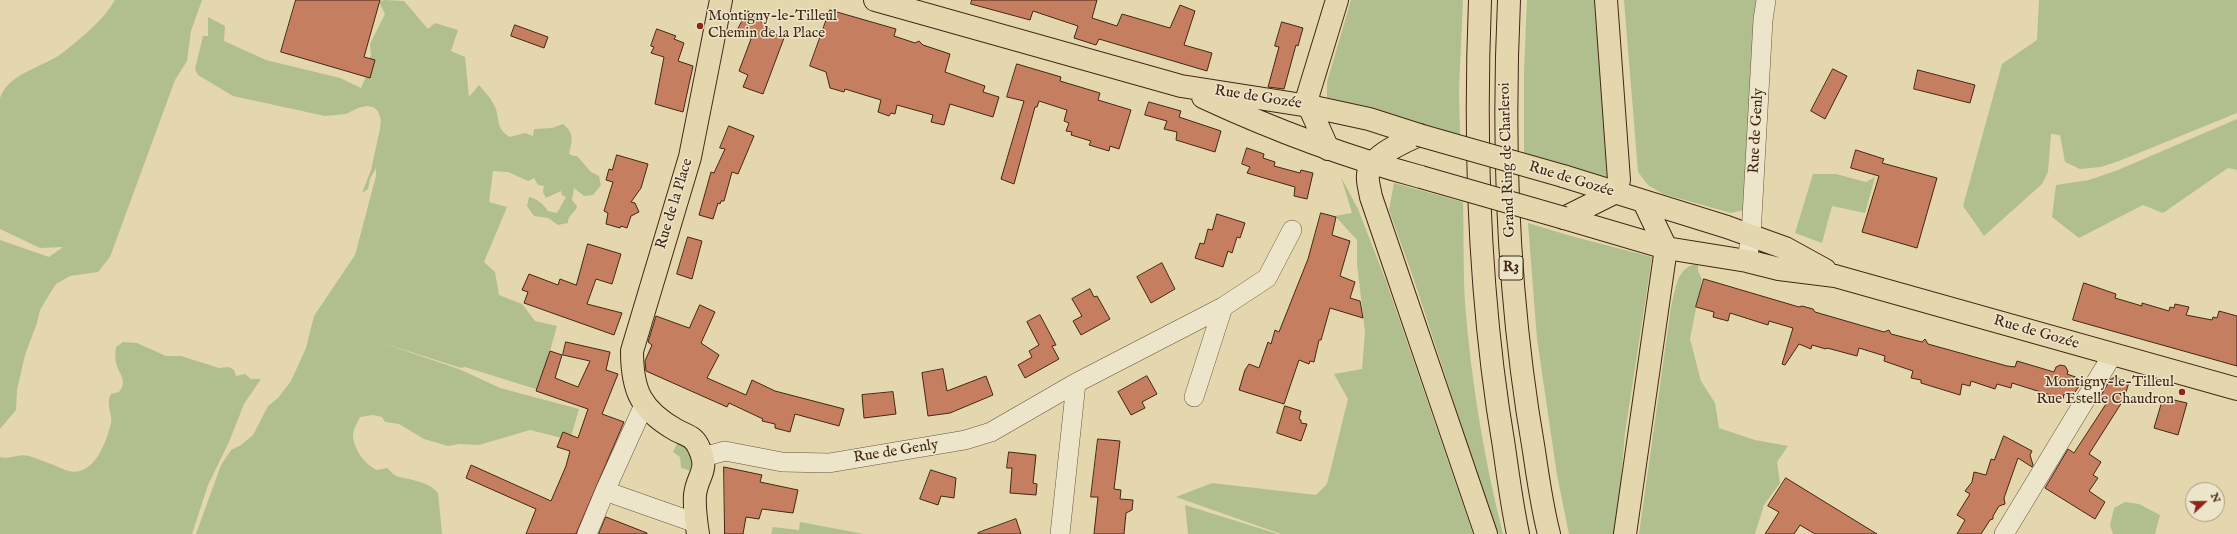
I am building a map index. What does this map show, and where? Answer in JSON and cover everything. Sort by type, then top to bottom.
[{"type":"main road","name":"Rue de la Place","points":[[703,457],[695,439],[657,418],[644,405],[632,374],[632,351],[690,157],[721,0]]},
{"type":"main road","name":"Rue de Gozée","points":[[875,0],[1181,86],[1309,106],[1369,119],[1419,135],[1563,176],[1751,235],[1785,248],[1835,276]]},
{"type":"main road","points":[[1328,149],[1309,106],[1308,95],[1338,0]]},
{"type":"main road","name":"Grand Ring de Charleroi","points":[[1480,0],[1476,89],[1482,268],[1495,399],[1518,534]]},
{"type":"main road","name":"Grand Ring de Charleroi","points":[[1509,0],[1505,86],[1511,271],[1524,395],[1549,534]]},
{"type":"main road","points":[[1564,218],[1614,193],[1619,180],[1606,0]]},
{"type":"main road","name":"Rue de Gozée","points":[[1181,86],[1257,122],[1371,164],[1666,248],[1747,261],[1779,269],[1835,276],[2237,389]]},
{"type":"main road","points":[[1419,135],[1396,145],[1371,164],[1368,175],[1370,196],[1486,534]]},
{"type":"main road","points":[[1625,534],[1666,248],[1644,202]]},
{"type":"main road","points":[[697,528],[695,493],[704,468],[703,457]]},
{"type":"street","name":"Rue de Genly","points":[[1747,261],[1751,235],[1763,20],[1766,0]]},
{"type":"street","name":"Rue de Genly","points":[[703,457],[725,450],[782,462],[829,463],[965,440],[990,432],[1076,383],[1224,307],[1267,278],[1292,230]]},
{"type":"street","points":[[1194,397],[1224,307]]},
{"type":"street","points":[[2004,534],[2113,354]]},
{"type":"street","points":[[1060,534],[1076,383]]},
{"type":"street","points":[[587,534],[644,405]]},
{"type":"street","points":[[605,491],[697,528]]},
{"type":"green space","points":[[115,0],[202,0],[191,31],[187,61],[175,80],[110,257],[98,272],[70,276],[56,284],[40,310],[37,323],[25,355],[17,390],[16,410],[0,429],[0,240],[49,257],[63,247],[40,248],[0,229],[0,98],[4,90],[18,77],[61,54],[83,36],[98,22]]},
{"type":"green space","points":[[384,0],[404,1],[428,29],[435,23],[458,30],[451,51],[465,57],[469,97],[479,85],[493,102],[500,126],[505,134],[510,137],[525,133],[533,136],[534,129],[552,128],[563,124],[571,134],[572,138],[569,154],[577,156],[591,172],[599,176],[601,185],[593,195],[584,196],[574,188],[572,200],[577,206],[569,218],[568,223],[558,225],[548,218],[534,216],[527,206],[529,197],[540,202],[548,211],[557,213],[566,197],[562,195],[561,191],[546,198],[543,192],[544,186],[538,185],[534,178],[528,181],[508,172],[493,171],[489,202],[507,207],[484,262],[495,272],[499,295],[522,304],[535,321],[557,326],[539,390],[465,367],[461,368],[376,341],[459,369],[500,388],[579,409],[570,440],[530,430],[479,445],[459,444],[448,446],[424,439],[399,424],[385,422],[382,417],[373,415],[360,417],[353,435],[355,445],[360,456],[377,470],[387,468],[396,476],[424,483],[434,489],[438,493],[442,534],[196,534],[221,465],[231,450],[241,445],[253,435],[268,406],[278,398],[291,381],[306,348],[314,316],[355,255],[376,176],[376,168],[370,179],[368,189],[362,193],[371,170],[381,120],[378,111],[373,107],[367,106],[358,108],[346,114],[325,116],[233,96],[198,75],[195,69],[203,36],[208,36],[208,17],[225,26],[224,41],[266,60],[340,78],[361,88],[371,65],[367,63],[371,55],[370,44],[385,14],[379,2]]},
{"type":"green space","points":[[1351,0],[1463,0],[1459,90],[1460,135],[1327,98],[1327,82]]},
{"type":"green space","points":[[1527,0],[1597,0],[1609,178],[1524,153],[1524,73]]},
{"type":"green space","points":[[1624,0],[1756,0],[1744,210],[1731,213],[1663,194],[1648,185],[1638,172]]},
{"type":"green space","points":[[2039,0],[2237,0],[2237,113],[2101,167],[2080,169],[2065,162],[2060,135],[2051,134],[2048,172],[2042,184],[1984,236],[1963,206],[2002,64],[2037,40]]},
{"type":"green space","points":[[2237,119],[2237,170],[2228,168],[2163,213],[2143,205],[2079,238],[2052,217],[2056,185],[2089,180],[2118,170]]},
{"type":"green space","points":[[1813,174],[1836,174],[1866,182],[1875,177],[1865,213],[1832,206],[1822,243],[1795,233]]},
{"type":"green space","points":[[1341,177],[1358,209],[1386,281],[1473,534],[1281,534],[1176,497],[1212,483],[1316,495],[1327,484],[1348,399],[1334,374],[1362,369],[1365,332],[1357,264],[1357,240],[1335,216],[1352,213]]},
{"type":"green space","points":[[1394,183],[1463,202],[1465,303],[1471,361],[1484,448],[1503,534],[1497,534],[1414,280],[1389,210]]},
{"type":"green space","points":[[1528,223],[1652,257],[1625,433],[1616,534],[1569,534],[1557,475],[1537,339]]},
{"type":"green space","points":[[1698,263],[1698,271],[1702,279],[1690,339],[1701,381],[1715,403],[1719,428],[1755,440],[1788,446],[1777,462],[1780,483],[1764,505],[1755,534],[1639,534],[1671,307],[1676,286],[1681,274],[1685,269]]},
{"type":"green space","points":[[123,342],[137,343],[166,356],[181,356],[219,368],[229,367],[234,370],[236,376],[245,374],[251,379],[261,379],[244,404],[229,442],[208,485],[192,534],[0,534],[0,457],[7,458],[25,455],[73,472],[90,466],[96,459],[109,432],[111,420],[109,398],[111,394],[119,392],[122,388],[123,381],[116,363],[115,355],[116,347]]},
{"type":"green space","points":[[678,442],[686,448],[690,454],[692,471],[681,468],[680,457],[673,452]]},
{"type":"green space","points":[[2125,502],[2139,504],[2160,515],[2155,534],[2113,534],[2110,525],[2114,508]]},
{"type":"green space","points":[[1185,505],[1278,534],[1188,534]]},
{"type":"green space","points":[[800,522],[864,534],[771,534],[773,527],[799,530]]},
{"type":"building","points":[[296,0],[380,0],[364,57],[375,60],[370,78],[281,52]]},
{"type":"building","points":[[972,0],[1097,0],[1092,18],[1117,26],[1122,14],[1170,28],[1180,5],[1195,11],[1184,45],[1212,53],[1207,71],[1099,39],[1096,45],[1074,38],[1078,26],[1033,11],[1030,20],[971,4]]},
{"type":"building","points":[[830,10],[896,29],[894,36],[915,43],[919,41],[923,45],[950,54],[945,72],[985,86],[983,92],[999,97],[993,117],[950,104],[944,125],[931,122],[933,115],[897,105],[895,114],[891,113],[889,116],[878,112],[881,100],[845,89],[844,92],[830,88],[826,72],[810,66]]},
{"type":"building","points":[[748,11],[779,37],[784,38],[763,94],[743,87],[748,75],[739,71],[751,39],[738,29]]},
{"type":"building","points":[[1282,22],[1303,28],[1298,46],[1296,45],[1284,89],[1268,87],[1279,47],[1275,46]]},
{"type":"building","points":[[515,25],[548,37],[544,48],[511,36]]},
{"type":"building","points":[[657,29],[676,36],[674,39],[684,43],[678,61],[693,66],[683,112],[655,104],[664,57],[651,53],[654,47],[651,46]]},
{"type":"building","points":[[1017,64],[1061,77],[1060,81],[1100,93],[1098,100],[1131,110],[1119,149],[1110,146],[1109,151],[1089,145],[1091,141],[1071,135],[1072,132],[1066,131],[1069,123],[1064,121],[1067,110],[1039,101],[1037,107],[1035,107],[1014,184],[1001,179],[1024,101],[1007,97]]},
{"type":"building","points":[[1833,69],[1847,76],[1825,119],[1811,111]]},
{"type":"building","points":[[1918,70],[1975,85],[1970,103],[1914,89]]},
{"type":"building","points":[[1149,102],[1181,111],[1179,117],[1221,131],[1215,152],[1176,140],[1177,132],[1164,129],[1167,121],[1145,115]]},
{"type":"building","points":[[729,126],[754,136],[738,174],[732,172],[724,201],[721,201],[720,204],[718,203],[713,219],[699,215],[711,172],[714,173],[725,149],[720,148]]},
{"type":"building","points":[[1247,148],[1264,154],[1263,158],[1275,162],[1274,166],[1300,173],[1301,170],[1313,173],[1307,199],[1294,196],[1295,187],[1247,173],[1250,167],[1242,164]]},
{"type":"building","points":[[1856,150],[1884,159],[1882,163],[1937,178],[1917,248],[1862,232],[1879,176],[1851,168]]},
{"type":"building","points":[[617,155],[648,164],[641,188],[631,202],[635,203],[639,212],[631,216],[627,228],[621,226],[620,228],[606,224],[608,213],[604,211],[613,182],[606,180],[609,169],[612,170]]},
{"type":"building","points":[[1321,213],[1336,217],[1332,235],[1350,241],[1340,276],[1355,282],[1350,298],[1360,301],[1363,318],[1330,308],[1321,340],[1319,340],[1314,362],[1310,361],[1309,364],[1299,360],[1284,404],[1239,390],[1245,370],[1249,364],[1259,368],[1268,342],[1271,344],[1275,330],[1279,332],[1308,259]]},
{"type":"building","points":[[1217,214],[1245,223],[1240,238],[1237,237],[1232,253],[1228,251],[1223,267],[1195,258],[1200,243],[1204,244],[1208,229],[1212,230]]},
{"type":"building","points":[[688,237],[702,241],[692,279],[677,274]]},
{"type":"building","points":[[588,244],[621,254],[612,284],[596,279],[587,304],[622,313],[614,335],[524,303],[528,292],[522,290],[529,274],[558,285],[560,279],[576,285]]},
{"type":"building","points":[[1162,263],[1175,289],[1151,303],[1137,277]]},
{"type":"building","points":[[1704,279],[1799,307],[1802,306],[1813,309],[1815,312],[1884,332],[1889,330],[1891,334],[1922,342],[1925,339],[1928,344],[2007,366],[2015,367],[2017,361],[2054,372],[2056,367],[2060,365],[2065,366],[2068,371],[2067,374],[2084,380],[2072,396],[2064,394],[2063,399],[2012,383],[2011,388],[1997,384],[1995,389],[1971,381],[1970,386],[1962,384],[1960,395],[1921,383],[1921,380],[1911,378],[1913,371],[1884,361],[1885,356],[1859,348],[1857,356],[1812,345],[1811,349],[1799,344],[1785,365],[1782,364],[1793,328],[1769,321],[1768,325],[1730,313],[1728,321],[1713,317],[1714,312],[1696,307]]},
{"type":"building","points":[[2084,283],[2116,294],[2115,298],[2142,306],[2142,303],[2169,311],[2170,307],[2174,308],[2175,304],[2189,307],[2186,315],[2212,320],[2213,317],[2217,318],[2219,311],[2237,316],[2237,366],[2073,320]]},
{"type":"building","points":[[1090,289],[1094,297],[1097,296],[1110,319],[1081,335],[1073,321],[1082,316],[1072,299]]},
{"type":"building","points":[[700,305],[715,312],[701,343],[719,355],[707,378],[746,395],[752,380],[775,391],[844,409],[839,426],[795,414],[790,432],[775,428],[775,424],[762,421],[763,419],[729,403],[727,407],[646,371],[645,361],[652,345],[648,342],[656,316],[689,328]]},
{"type":"building","points":[[1040,315],[1056,345],[1052,346],[1059,359],[1025,378],[1018,365],[1032,357],[1029,351],[1039,345],[1027,322]]},
{"type":"building","points":[[566,342],[610,352],[606,370],[618,374],[602,414],[624,422],[576,534],[526,534],[536,509],[466,478],[471,465],[551,501],[566,466],[570,451],[557,447],[563,432],[578,438],[588,409],[536,391],[550,351],[562,355],[555,378],[578,387],[590,361],[563,355]]},
{"type":"building","points":[[943,369],[947,391],[986,376],[993,395],[950,413],[928,416],[922,373]]},
{"type":"building","points":[[1147,376],[1157,394],[1142,402],[1145,408],[1131,415],[1118,392]]},
{"type":"building","points":[[2115,377],[2129,382],[2124,399],[2089,454],[2101,462],[2093,475],[2098,478],[2089,491],[2105,502],[2095,519],[2045,488],[2068,449],[2074,453],[2106,404],[2099,399],[2110,380]]},
{"type":"building","points":[[893,392],[896,414],[864,418],[862,395]]},
{"type":"building","points":[[2174,400],[2187,403],[2178,435],[2154,428],[2162,401],[2173,404]]},
{"type":"building","points":[[1285,406],[1301,411],[1299,419],[1301,420],[1301,423],[1307,424],[1301,441],[1277,433]]},
{"type":"building","points":[[2004,436],[2032,451],[2030,455],[2033,465],[2032,467],[2018,458],[2004,498],[2005,504],[1999,506],[1993,516],[1993,519],[1990,520],[1981,534],[1957,534],[1965,520],[1957,515],[1970,494],[1965,491],[1972,482],[1974,472],[1986,475],[1991,459],[1994,460]]},
{"type":"building","points":[[1098,439],[1120,441],[1114,489],[1121,490],[1120,499],[1133,500],[1132,510],[1126,513],[1124,534],[1094,534],[1098,497],[1091,497]]},
{"type":"building","points":[[1009,452],[1036,455],[1033,483],[1037,484],[1036,495],[1010,493],[1012,468],[1007,468]]},
{"type":"building","points":[[724,467],[762,475],[760,482],[798,490],[793,513],[762,509],[759,519],[746,517],[743,534],[725,534]]},
{"type":"building","points":[[931,470],[956,478],[954,498],[941,496],[938,505],[920,499]]},
{"type":"building","points":[[1786,478],[1877,534],[1815,534],[1800,525],[1794,534],[1765,534],[1779,512],[1768,506]]},
{"type":"building","points":[[606,517],[647,533],[647,534],[599,534]]},
{"type":"building","points":[[1016,519],[1021,534],[978,534],[978,533]]},
{"type":"place","name":"Montigny-le-Tilleul Chemin de la Place","points":[[700,26]]},
{"type":"place","name":"Montigny-le-Tilleul Rue Estelle Chaudron","points":[[2182,392]]}]
